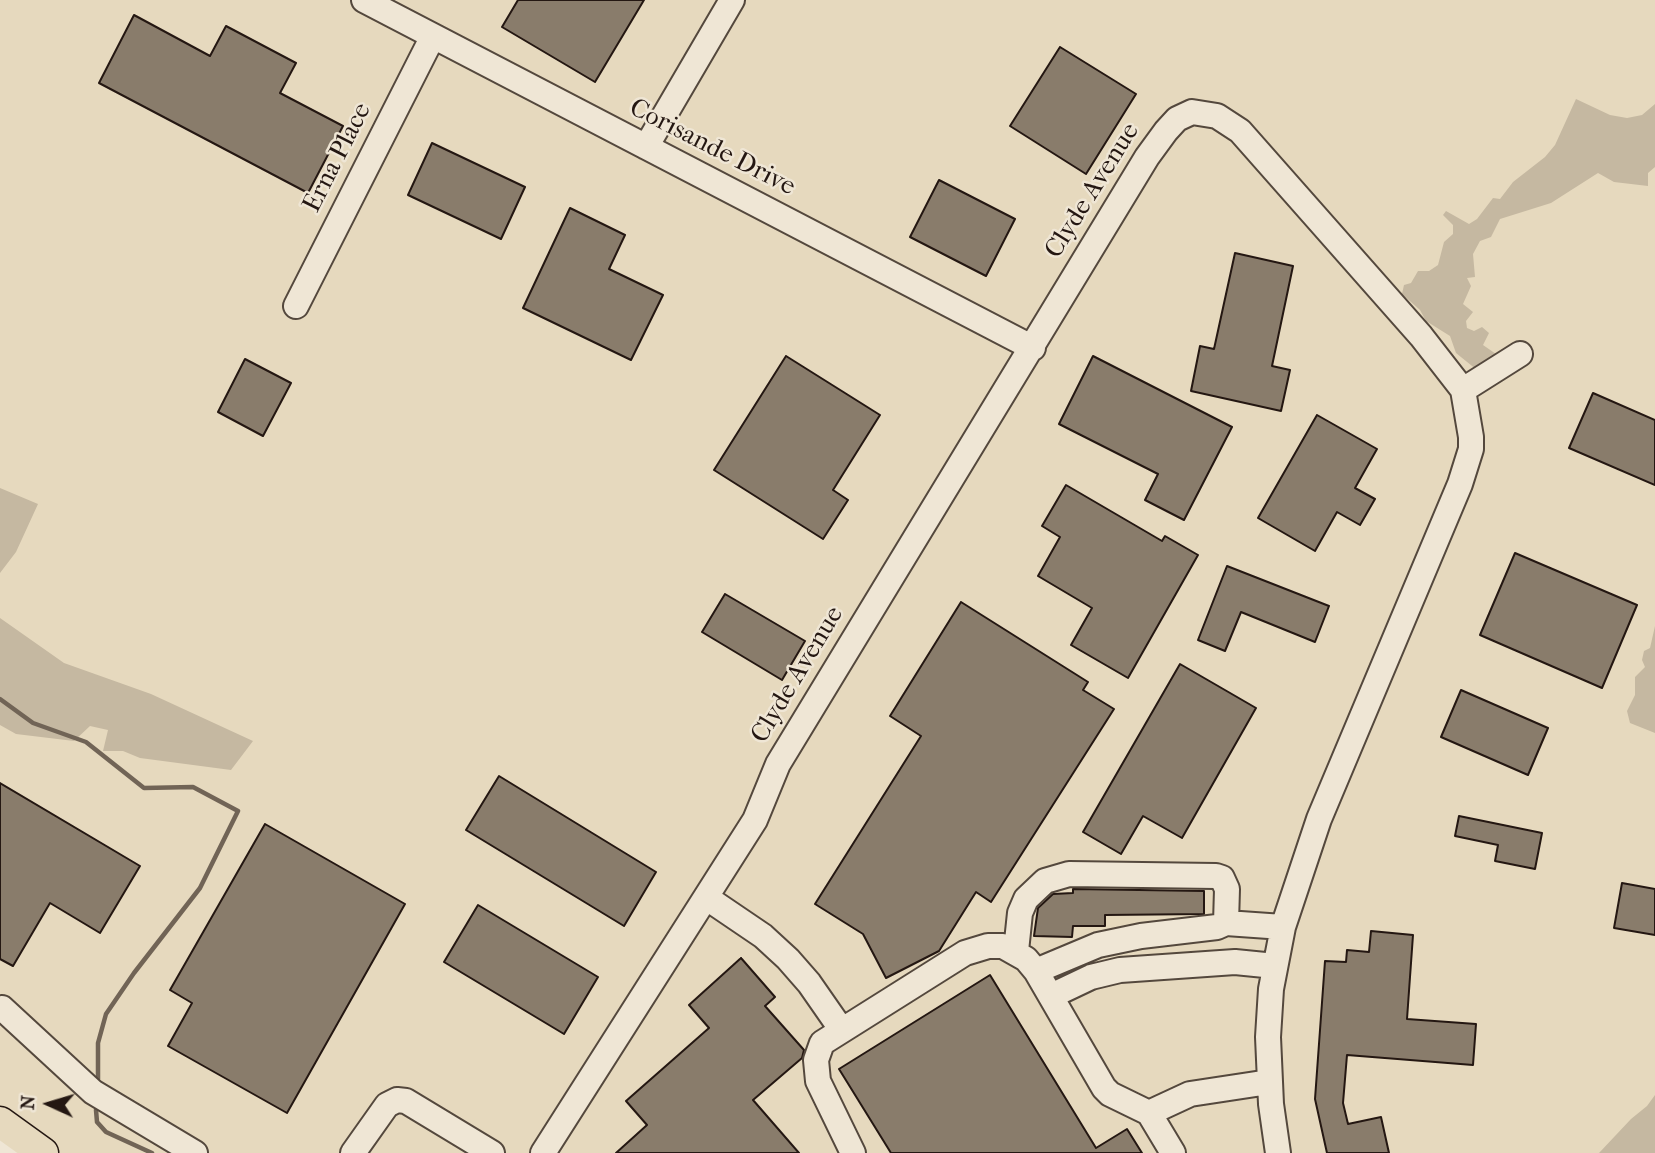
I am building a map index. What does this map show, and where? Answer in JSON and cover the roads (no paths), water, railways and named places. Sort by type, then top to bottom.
[{"type":"main road","points":[[7,1136],[43,1153]]},
{"type":"street","name":"Corisande Drive","points":[[364,0],[1032,348]]},
{"type":"street","points":[[646,147],[732,0]]},
{"type":"street","name":"Erna Place","points":[[296,306],[433,36]]},
{"type":"street","name":"Clyde Avenue","points":[[543,1153],[755,820],[778,764],[1166,131],[1185,116],[1205,113],[1240,131],[1436,354],[1463,390],[1471,449],[1460,484],[1319,819],[1283,927],[1269,1013],[1269,1082],[1278,1153]]},
{"type":"street","points":[[1463,390],[1520,354]]},
{"type":"street","points":[[1016,951],[1020,913],[1026,899],[1045,881],[1069,874],[1216,876],[1222,878],[1227,890],[1226,923]]},
{"type":"street","points":[[706,898],[764,936],[788,958],[841,1029]]},
{"type":"street","points":[[1036,971],[1080,951],[1115,941],[1217,927],[1226,923],[1249,922],[1283,927]]},
{"type":"street","points":[[853,1153],[816,1072],[817,1051],[822,1043],[975,948],[1003,946],[1016,951],[1036,971],[1104,1088],[1118,1099],[1149,1113],[1173,1153]]},
{"type":"street","points":[[1051,996],[1091,977],[1120,970],[1235,962],[1275,966]]},
{"type":"street","points":[[2,1008],[93,1092],[195,1153]]},
{"type":"street","points":[[1149,1113],[1190,1094],[1269,1082]]},
{"type":"street","points":[[353,1153],[387,1105],[397,1100],[406,1101],[492,1153]]},
{"type":"waterway","points":[[0,699],[33,723],[86,742],[144,788],[193,787],[238,811],[200,888],[106,1014],[98,1043],[98,1079]]},
{"type":"waterway","points":[[96,1110],[97,1122],[106,1132],[152,1153]]}]
